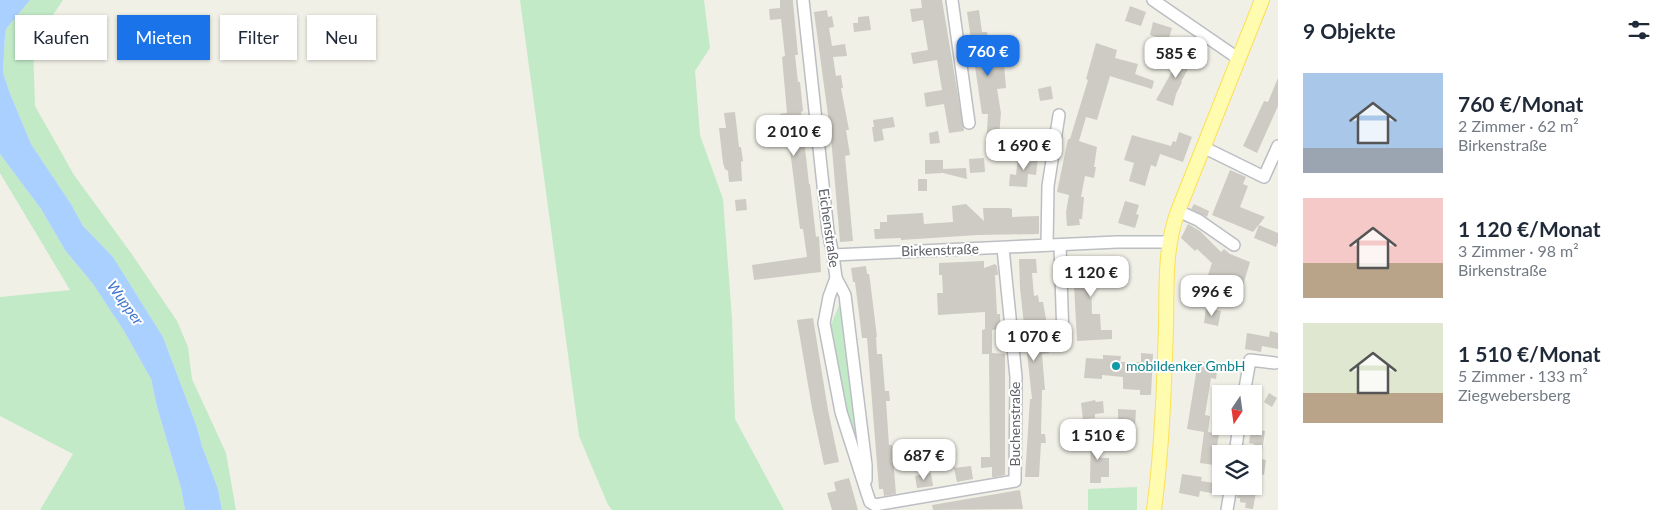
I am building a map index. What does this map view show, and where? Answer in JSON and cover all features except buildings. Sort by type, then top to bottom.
[{"type":"main road","points":[[1154,510],[1162,415],[1168,242],[1178,211],[1262,0]]},
{"type":"street","name":"Eichenstraße","points":[[802,0],[827,222],[834,255],[836,278],[845,294],[866,465],[866,490]]},
{"type":"street","points":[[952,0],[969,123]]},
{"type":"street","points":[[1153,0],[1238,59]]},
{"type":"street","points":[[1047,245],[1048,186],[1059,114]]},
{"type":"street","points":[[1203,147],[1264,177],[1278,146]]},
{"type":"street","points":[[1178,211],[1198,220],[1234,245]]},
{"type":"street","name":"Birkenstraße","points":[[834,255],[1047,245],[1168,242]]},
{"type":"street","points":[[1060,245],[1063,338]]},
{"type":"street","name":"Buchenstraße","points":[[875,505],[1015,481],[1016,377],[1003,248]]},
{"type":"street","name":"Eichenstraße","points":[[836,278],[829,297],[824,322],[841,412],[870,502],[875,505]]},
{"type":"street","points":[[1246,385],[1250,360],[1275,363]]},
{"type":"street","points":[[1227,510],[1229,495]]},
{"type":"green space","points":[[30,0],[63,0],[53,15],[18,15]]},
{"type":"green space","points":[[520,0],[704,0],[710,48],[695,71],[700,135],[723,199],[732,318],[735,419],[784,510],[612,510],[608,505],[579,436]]},
{"type":"green space","points":[[15,18],[15,60],[33,60],[35,106],[74,175],[131,253],[177,321],[188,347],[192,379],[226,453],[236,510],[222,510],[218,489],[197,427],[163,337],[113,257],[83,226],[71,204],[31,144],[3,72],[6,29]]},
{"type":"green space","points":[[0,154],[41,209],[65,250],[93,284],[124,331],[151,379],[157,407],[181,488],[185,510],[40,510],[73,454],[0,416],[0,297],[70,290],[0,173]]},
{"type":"green space","points":[[842,298],[860,441],[854,443],[840,388],[830,327]]},
{"type":"green space","points":[[1137,487],[1137,510],[1088,510],[1088,489]]},
{"type":"water","name":"Wupper","points":[[0,0],[30,0],[18,15],[15,15],[15,18],[6,29],[3,72],[9,91],[31,144],[71,204],[83,226],[113,257],[163,337],[197,427],[218,489],[222,510],[185,510],[181,488],[157,407],[151,379],[124,331],[93,284],[65,250],[41,209],[0,154]]},
{"type":"place","name":"mobildenker GmbH","points":[[1116,366]]}]
